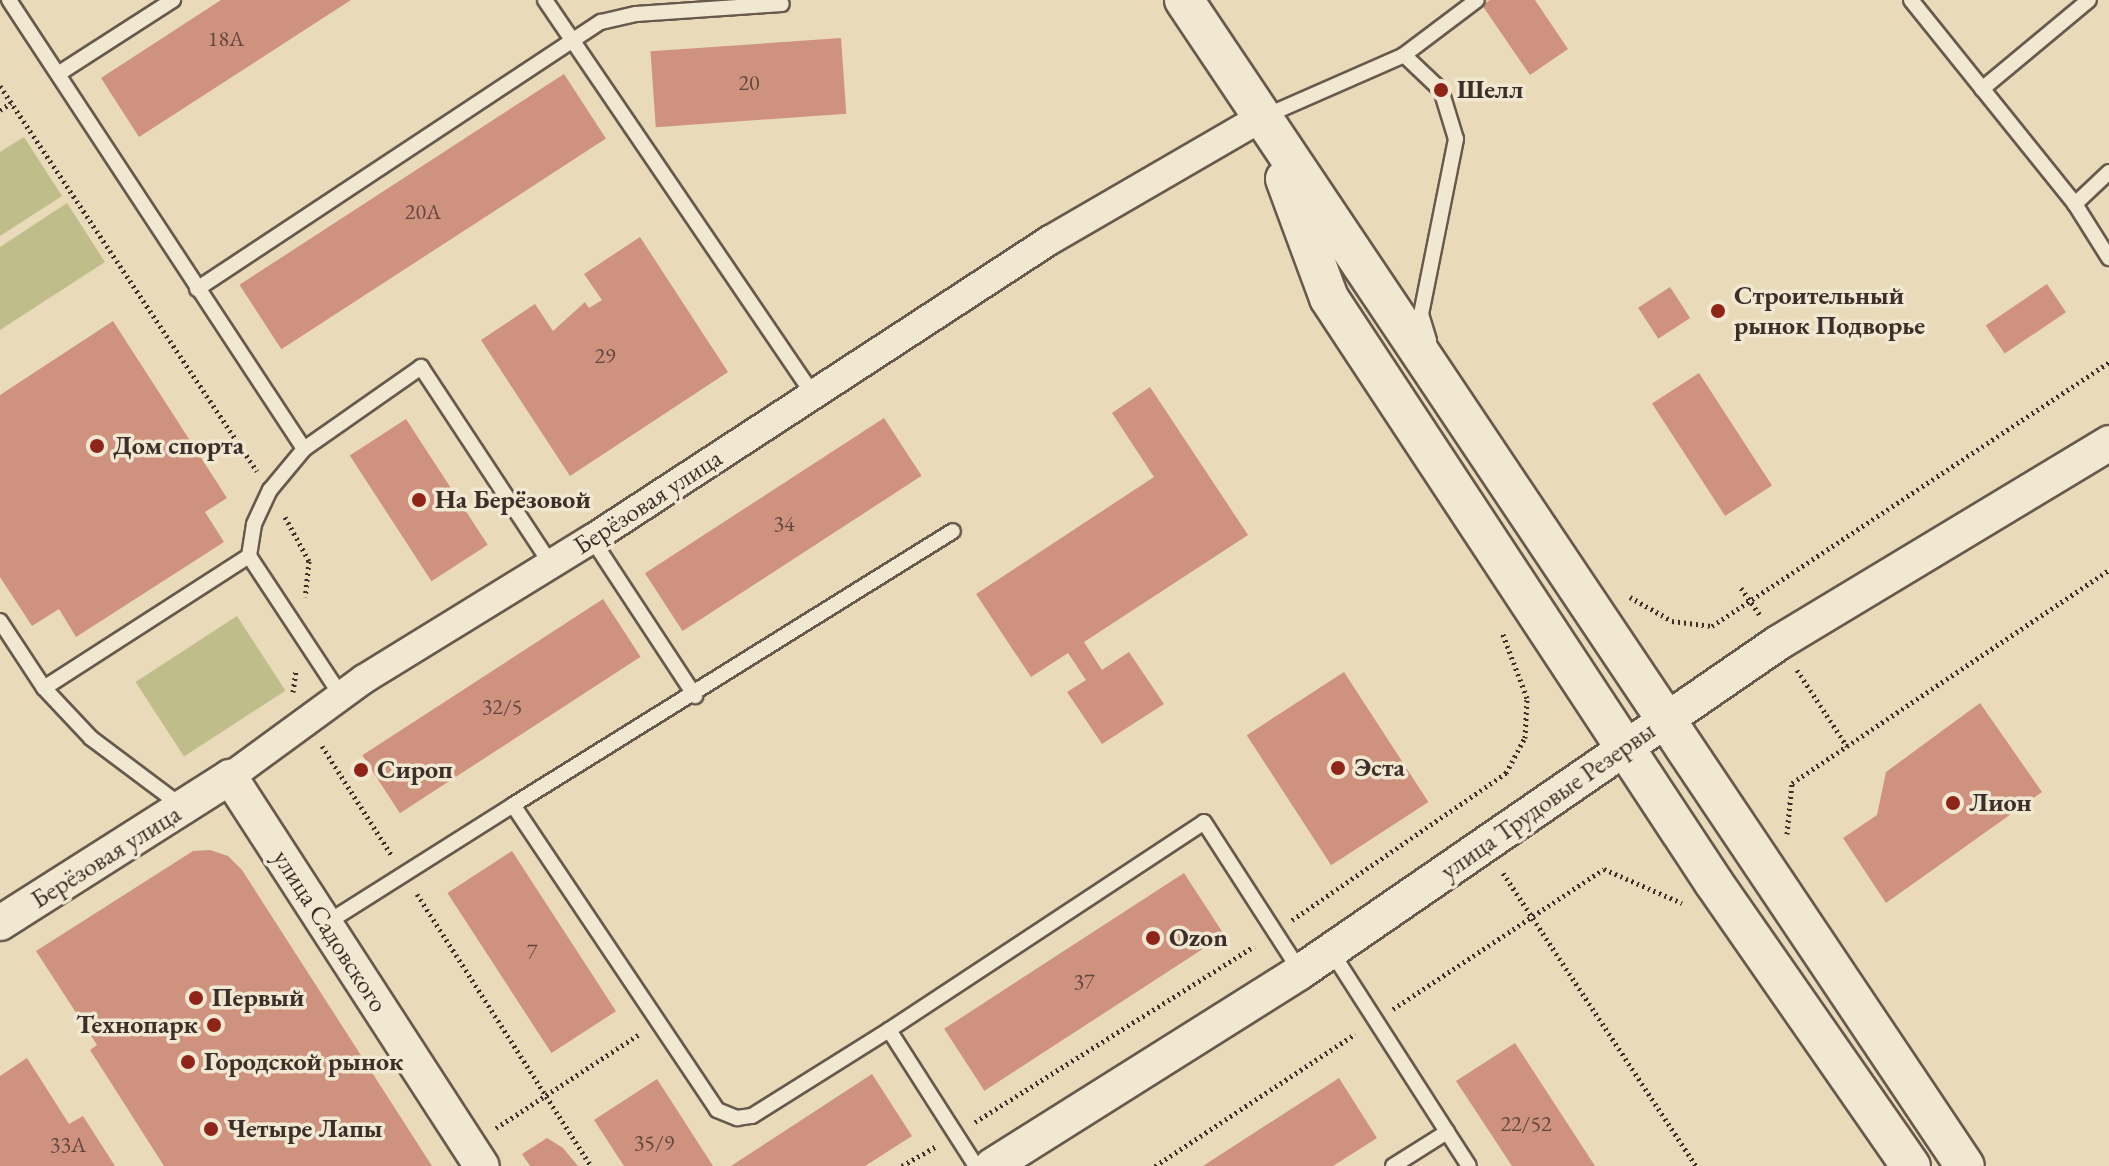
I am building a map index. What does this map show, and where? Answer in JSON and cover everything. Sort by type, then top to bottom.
[{"type":"main road","points":[[1184,0],[1965,1166]]},
{"type":"main road","points":[[1262,117],[1329,298],[1714,883],[1911,1166]]},
{"type":"street","name":"Берёзовая улица","points":[[0,923],[185,808],[340,694],[592,539],[1050,240],[1262,117]]},
{"type":"street","name":"улица Трудовые Резервы","points":[[994,1164],[1300,972],[1486,847],[1625,745],[1778,643],[2109,443]]},
{"type":"street","name":"улица Садовского","points":[[230,777],[475,1156]]},
{"type":"lane","points":[[9,0],[304,449]]},
{"type":"lane","points":[[58,74],[173,0]]},
{"type":"lane","points":[[545,0],[813,395]]},
{"type":"lane","points":[[1262,117],[1404,55],[1477,0]]},
{"type":"lane","points":[[1911,0],[2075,204],[2109,258]]},
{"type":"lane","points":[[1982,89],[2089,0]]},
{"type":"lane","points":[[197,289],[601,22],[636,14],[782,4]]},
{"type":"lane","points":[[1404,55],[1441,90],[1456,139],[1421,314],[1444,391]]},
{"type":"lane","points":[[2075,204],[2109,172]]},
{"type":"lane","points":[[340,694],[249,556],[254,524],[270,490],[304,449],[421,367],[550,563]]},
{"type":"lane","points":[[325,924],[402,872],[695,696],[953,531]]},
{"type":"lane","points":[[592,539],[695,696]]},
{"type":"lane","points":[[44,688],[249,556]]},
{"type":"lane","points":[[0,621],[44,688],[91,738],[185,808]]},
{"type":"lane","points":[[513,805],[656,1024],[717,1110],[737,1118],[752,1116],[889,1030],[1204,822],[1300,972]]},
{"type":"lane","points":[[1331,951],[1469,1166]]},
{"type":"lane","points":[[889,1030],[956,1133],[994,1164]]},
{"type":"lane","points":[[1393,1166],[1447,1132]]},
{"type":"path","points":[[0,86],[270,490],[309,561],[293,694],[305,720],[591,1166]]},
{"type":"path","points":[[0,110],[11,103]]},
{"type":"path","points":[[1625,594],[1672,621],[1712,626],[2109,362]]},
{"type":"path","points":[[1755,856],[1788,834],[1792,783],[2109,570]]},
{"type":"path","points":[[902,1166],[1276,932],[1506,773],[1525,738],[1527,698],[1499,622],[1531,602]]},
{"type":"path","points":[[1460,805],[1696,1166]]},
{"type":"path","points":[[1155,1166],[1604,869],[1683,904],[1714,883]]},
{"type":"path","points":[[475,1156],[546,1095],[656,1024]]},
{"type":"shaded area","points":[[24,137],[62,196],[0,236],[0,152]]},
{"type":"shaded area","points":[[67,203],[105,262],[0,330],[0,247]]},
{"type":"shaded area","points":[[237,616],[285,691],[184,757],[136,682]]},
{"type":"building","points":[[221,0],[351,0],[139,137],[101,78]]},
{"type":"building","points":[[1490,0],[1535,0],[1568,49],[1530,75],[1482,5]]},
{"type":"building","points":[[841,38],[846,114],[656,127],[650,51]]},
{"type":"building","points":[[564,74],[606,139],[281,349],[239,285]]},
{"type":"building","points":[[640,237],[728,372],[570,476],[481,340],[535,304],[553,331],[585,302],[589,308],[602,300],[584,274]]},
{"type":"building","points":[[2047,284],[2066,312],[2005,354],[1986,325]]},
{"type":"building","points":[[1670,287],[1690,318],[1658,339],[1638,308]]},
{"type":"building","name":"Дом спорта","points":[[113,321],[227,498],[205,512],[224,542],[76,637],[59,609],[32,626],[0,577],[0,395]]},
{"type":"building","points":[[1699,373],[1772,485],[1725,516],[1652,403]]},
{"type":"building","points":[[1150,387],[1248,535],[1084,642],[1102,670],[1129,652],[1164,704],[1102,744],[1067,692],[1086,680],[1068,653],[1031,677],[976,594],[1154,477],[1112,413]]},
{"type":"building","points":[[884,418],[922,476],[683,631],[645,573]]},
{"type":"building","name":"На Берёзовой","points":[[406,419],[488,545],[432,581],[350,455]]},
{"type":"building","points":[[603,599],[641,657],[400,813],[362,755]]},
{"type":"building","name":"Эста","points":[[1344,672],[1428,802],[1331,865],[1247,735]]},
{"type":"building","name":"Лион","points":[[1980,703],[2042,792],[1886,903],[1843,838],[1877,815],[1886,772]]},
{"type":"building","name":"Городской рынок","points":[[210,850],[228,856],[242,870],[432,1166],[164,1166],[90,1050],[97,1045],[36,951],[193,851]]},
{"type":"building","points":[[512,851],[616,1011],[551,1053],[447,893]]},
{"type":"building","points":[[1184,873],[1224,935],[984,1091],[944,1029]]},
{"type":"building","points":[[1515,1043],[1595,1166],[1512,1166],[1456,1081]]},
{"type":"building","points":[[27,1058],[69,1124],[83,1116],[115,1166],[0,1166],[0,1076]]},
{"type":"building","points":[[872,1074],[912,1136],[865,1166],[731,1166]]},
{"type":"building","points":[[1339,1078],[1377,1138],[1333,1166],[1203,1166]]},
{"type":"building","points":[[657,1079],[713,1166],[624,1166],[594,1120]]},
{"type":"building","points":[[547,1138],[563,1148],[578,1166],[530,1166],[522,1154]]},
{"type":"place","name":"Шелл","points":[[1441,90]]},
{"type":"place","name":"Строительный рынок Подворье","points":[[1718,311]]},
{"type":"place","name":"Дом спорта","points":[[97,446]]},
{"type":"place","name":"На Берёзовой","points":[[419,500]]},
{"type":"place","name":"Эста","points":[[1338,768]]},
{"type":"place","name":"Сироп","points":[[361,770]]},
{"type":"place","name":"Лион","points":[[1953,803]]},
{"type":"place","name":"Ozon","points":[[1153,938]]},
{"type":"place","name":"Первый","points":[[196,998]]},
{"type":"place","name":"Технопарк","points":[[214,1025]]},
{"type":"place","name":"Городской рынок","points":[[188,1062]]},
{"type":"place","name":"Четыре Лапы","points":[[211,1129]]}]
